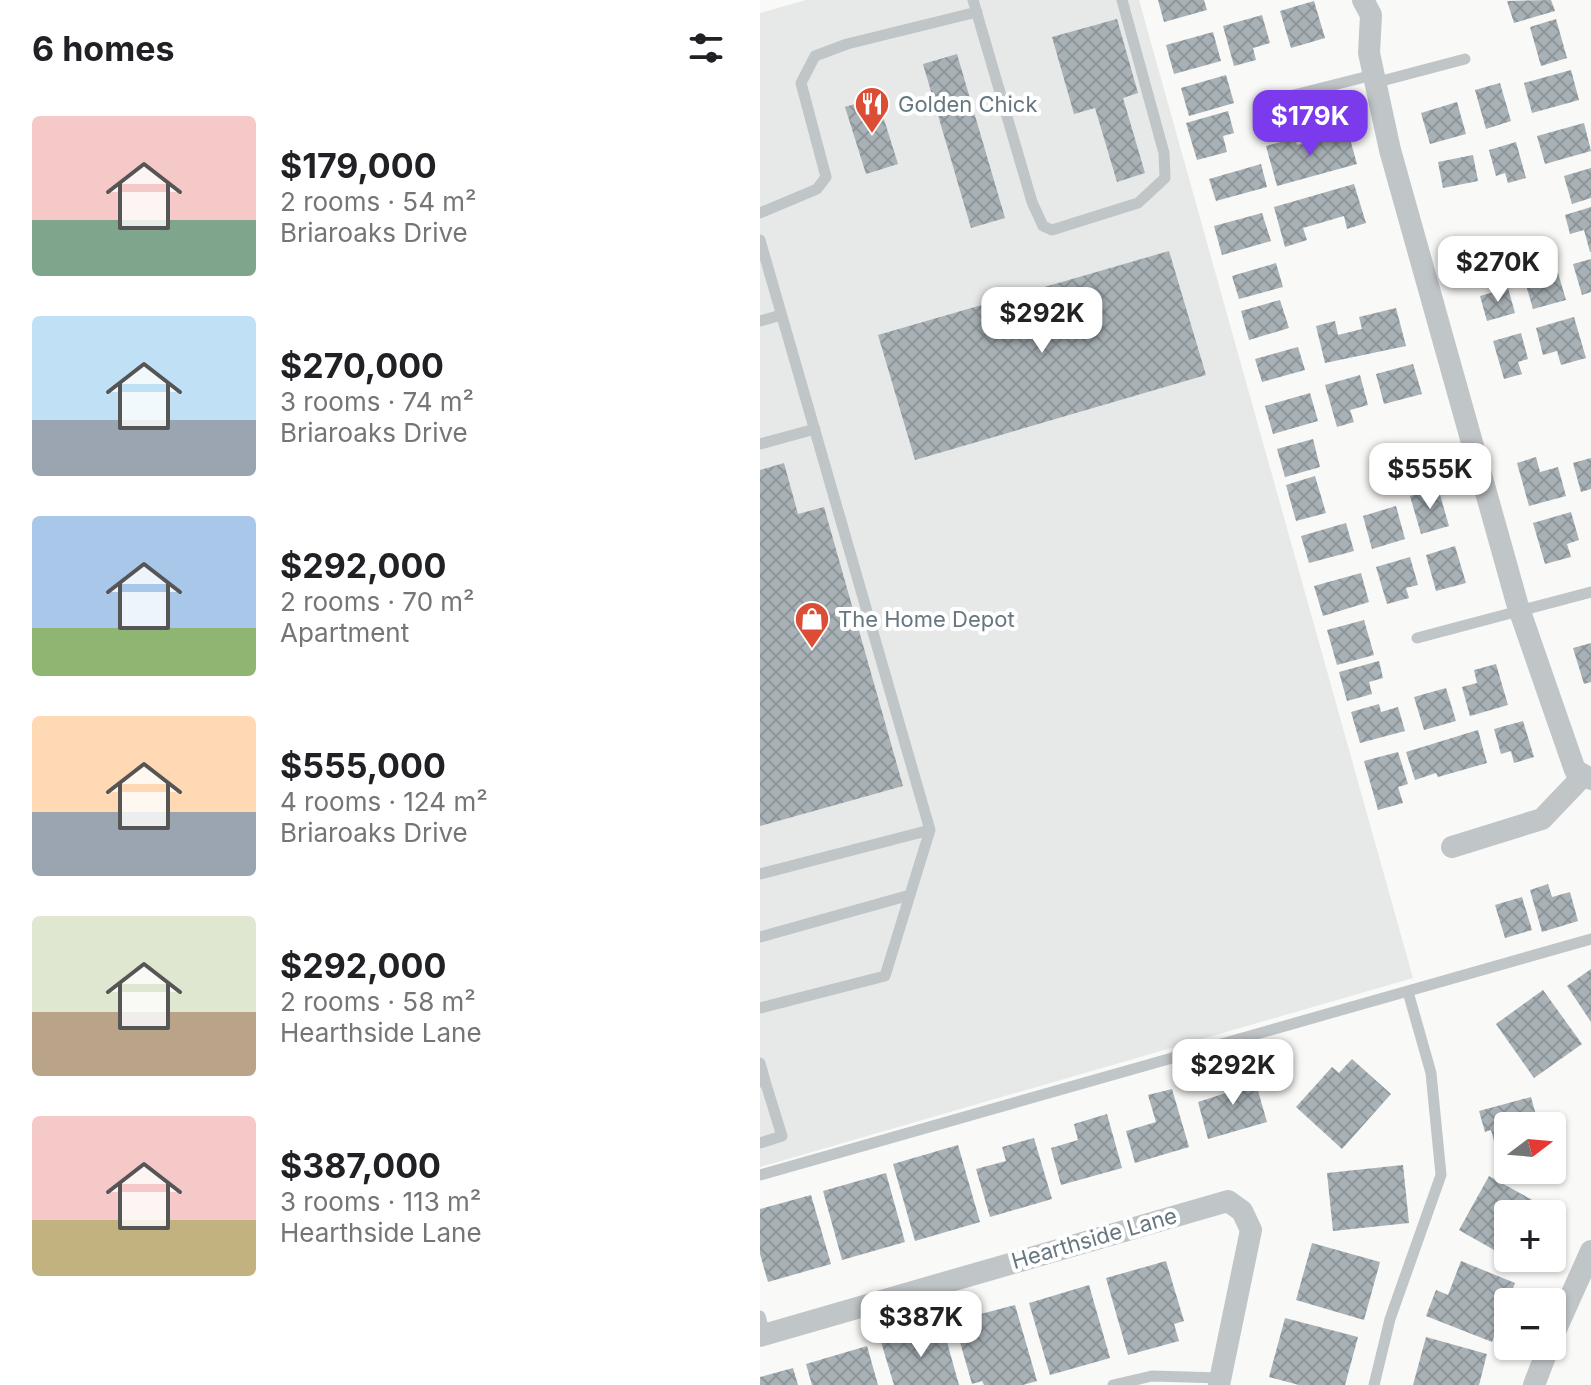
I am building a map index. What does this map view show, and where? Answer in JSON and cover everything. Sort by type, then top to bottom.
[{"type":"street","points":[[1372,5],[1369,53],[1373,79],[1520,612],[1575,770],[1588,777],[1542,819],[1452,847]]},
{"type":"street","name":"Hearthside Lane","points":[[762,1329],[1228,1201],[1242,1211],[1251,1230],[1220,1381]]},
{"type":"street","points":[[1566,1307],[1591,1251]]},
{"type":"street","points":[[1534,1385],[1544,1360]]},
{"type":"lane","points":[[760,213],[817,189],[826,177],[801,83],[815,56],[975,6],[1032,202],[1043,226],[1052,230],[1138,203],[1165,178],[1164,153],[1122,0]]},
{"type":"lane","points":[[1286,97],[1465,59]]},
{"type":"lane","points":[[760,1008],[885,976],[930,830],[761,246]]},
{"type":"lane","points":[[760,321],[781,315]]},
{"type":"lane","points":[[760,444],[815,429]]},
{"type":"lane","points":[[1417,638],[1591,592]]},
{"type":"lane","points":[[760,874],[930,830]]},
{"type":"lane","points":[[760,937],[910,895]]},
{"type":"lane","points":[[760,1175],[1591,939]]},
{"type":"lane","points":[[1374,1385],[1390,1319],[1441,1175],[1431,1073],[1408,992]]},
{"type":"lane","points":[[760,1063],[762,1082],[782,1136],[760,1143]]},
{"type":"lane","points":[[1113,1385],[1152,1376],[1220,1381]]},
{"type":"shaded area","points":[[806,0],[1139,0],[1413,978],[760,1167],[760,13]]},
{"type":"building","points":[[1158,0],[1204,0],[1207,10],[1164,22]]},
{"type":"building","points":[[1551,0],[1555,11],[1514,23],[1507,1]]},
{"type":"building","points":[[1314,1],[1325,38],[1291,48],[1280,11]]},
{"type":"building","points":[[1262,15],[1270,43],[1253,48],[1256,60],[1234,66],[1223,26]]},
{"type":"building","points":[[1117,19],[1138,93],[1123,98],[1145,173],[1117,182],[1095,108],[1074,114],[1052,37]]},
{"type":"building","points":[[1556,19],[1567,58],[1541,66],[1530,27]]},
{"type":"building","points":[[1213,32],[1221,61],[1174,74],[1166,45]]},
{"type":"building","points":[[957,54],[1005,218],[971,228],[923,64]]},
{"type":"building","points":[[1571,70],[1579,100],[1532,113],[1524,83]]},
{"type":"building","points":[[1226,75],[1234,103],[1189,116],[1181,88]]},
{"type":"building","points":[[1500,83],[1511,121],[1486,129],[1475,90]]},
{"type":"building","name":"Golden Chick","points":[[877,97],[898,164],[866,174],[845,107]]},
{"type":"building","points":[[1457,102],[1466,134],[1430,144],[1421,113]]},
{"type":"building","points":[[1228,111],[1234,133],[1223,136],[1227,152],[1197,160],[1186,123]]},
{"type":"building","points":[[1584,123],[1591,151],[1545,164],[1537,136]]},
{"type":"building","points":[[1348,132],[1357,164],[1277,186],[1266,146],[1295,138],[1297,145]]},
{"type":"building","points":[[1516,142],[1526,178],[1508,183],[1505,173],[1496,176],[1489,150]]},
{"type":"building","points":[[1473,155],[1478,181],[1443,188],[1438,162]]},
{"type":"building","points":[[1261,164],[1267,187],[1216,201],[1209,179]]},
{"type":"building","points":[[1591,168],[1591,198],[1572,204],[1564,176]]},
{"type":"building","points":[[1354,184],[1366,223],[1347,229],[1344,216],[1303,228],[1307,240],[1285,247],[1274,207]]},
{"type":"building","points":[[1591,207],[1590,252],[1584,230],[1570,234],[1565,215]]},
{"type":"building","points":[[1262,213],[1271,241],[1222,255],[1214,226]]},
{"type":"building","points":[[1169,251],[1206,375],[915,460],[878,335]]},
{"type":"building","points":[[1591,259],[1591,292],[1582,295],[1573,264]]},
{"type":"building","points":[[1276,263],[1283,287],[1239,299],[1232,276]]},
{"type":"building","points":[[1556,266],[1566,300],[1533,309],[1523,275]]},
{"type":"building","points":[[1508,288],[1515,313],[1487,321],[1480,296]]},
{"type":"building","points":[[1280,300],[1289,328],[1249,340],[1241,311]]},
{"type":"building","points":[[1396,308],[1406,346],[1325,363],[1316,326],[1335,321],[1338,335],[1362,329],[1359,317]]},
{"type":"building","points":[[1574,317],[1586,358],[1561,365],[1557,351],[1543,355],[1536,328]]},
{"type":"building","points":[[1521,333],[1528,359],[1518,362],[1522,374],[1504,379],[1493,341]]},
{"type":"building","points":[[1298,347],[1305,370],[1262,382],[1255,359]]},
{"type":"building","points":[[1413,364],[1422,394],[1384,404],[1376,374]]},
{"type":"building","points":[[1360,375],[1368,405],[1350,410],[1354,422],[1337,427],[1325,385]]},
{"type":"building","points":[[1310,393],[1318,421],[1273,434],[1265,406]]},
{"type":"building","points":[[1313,439],[1320,467],[1285,477],[1277,449]]},
{"type":"building","points":[[1536,457],[1540,472],[1558,467],[1566,496],[1529,506],[1517,463]]},
{"type":"building","points":[[1591,458],[1591,489],[1581,492],[1573,463]]},
{"type":"building","name":"The Home Depot","points":[[784,463],[798,514],[824,507],[903,786],[760,826],[760,470]]},
{"type":"building","points":[[1315,476],[1326,513],[1296,521],[1286,485]]},
{"type":"building","points":[[1438,488],[1449,526],[1421,534],[1410,496]]},
{"type":"building","points":[[1396,506],[1405,539],[1372,549],[1363,516]]},
{"type":"building","points":[[1571,512],[1579,540],[1567,544],[1571,557],[1545,564],[1533,523]]},
{"type":"building","points":[[1346,523],[1354,551],[1309,563],[1301,536]]},
{"type":"building","points":[[1455,546],[1466,583],[1436,591],[1426,555]]},
{"type":"building","points":[[1410,557],[1418,585],[1406,588],[1409,598],[1387,604],[1376,567]]},
{"type":"building","points":[[1361,573],[1369,602],[1323,616],[1314,586]]},
{"type":"building","points":[[1364,620],[1374,655],[1337,665],[1327,630]]},
{"type":"building","points":[[1591,643],[1591,682],[1584,684],[1573,648]]},
{"type":"building","points":[[1379,661],[1383,678],[1369,682],[1372,694],[1347,701],[1339,672]]},
{"type":"building","points":[[1496,664],[1508,705],[1470,716],[1462,687],[1477,683],[1474,670]]},
{"type":"building","points":[[1446,688],[1456,721],[1424,730],[1414,697]]},
{"type":"building","points":[[1379,704],[1381,712],[1398,707],[1405,731],[1360,743],[1351,712]]},
{"type":"building","points":[[1523,721],[1534,757],[1514,763],[1511,751],[1501,754],[1494,729]]},
{"type":"building","points":[[1478,730],[1487,763],[1415,780],[1406,752]]},
{"type":"building","points":[[1398,752],[1408,784],[1398,787],[1403,803],[1378,810],[1364,761]]},
{"type":"building","points":[[1548,884],[1552,897],[1570,892],[1578,921],[1542,932],[1530,890]]},
{"type":"building","points":[[1522,897],[1532,930],[1505,938],[1495,905]]},
{"type":"building","points":[[1591,969],[1591,1022],[1567,986]]},
{"type":"building","points":[[1543,990],[1582,1044],[1534,1078],[1496,1024]]},
{"type":"building","points":[[1352,1059],[1391,1094],[1342,1149],[1296,1107],[1332,1067],[1339,1073]]},
{"type":"building","points":[[1252,1070],[1267,1122],[1208,1139],[1198,1102],[1226,1093],[1222,1079]]},
{"type":"building","points":[[1172,1089],[1189,1147],[1135,1163],[1126,1131],[1156,1122],[1148,1095]]},
{"type":"building","points":[[1531,1097],[1535,1112],[1494,1112],[1494,1140],[1491,1130],[1485,1132],[1479,1111]]},
{"type":"building","points":[[1107,1114],[1122,1168],[1061,1185],[1051,1148],[1078,1140],[1074,1124]]},
{"type":"building","points":[[1034,1138],[1052,1199],[990,1217],[976,1169],[1006,1161],[1002,1147]]},
{"type":"building","points":[[958,1145],[980,1222],[915,1241],[893,1164]]},
{"type":"building","points":[[1403,1165],[1409,1223],[1333,1231],[1327,1173]]},
{"type":"building","points":[[886,1173],[905,1242],[842,1260],[823,1191]]},
{"type":"building","points":[[1489,1176],[1494,1179],[1494,1184],[1503,1184],[1532,1200],[1494,1200],[1494,1250],[1459,1230]]},
{"type":"building","points":[[811,1195],[831,1264],[768,1282],[760,1254],[760,1209]]},
{"type":"building","points":[[1312,1243],[1380,1262],[1364,1320],[1296,1300]]},
{"type":"building","points":[[1166,1261],[1184,1321],[1174,1324],[1179,1341],[1128,1355],[1106,1278]]},
{"type":"building","points":[[1461,1261],[1515,1283],[1513,1288],[1494,1288],[1492,1342],[1426,1316],[1436,1290],[1448,1295]]},
{"type":"building","points":[[1089,1285],[1110,1358],[1050,1375],[1029,1303]]},
{"type":"building","points":[[1015,1305],[1037,1381],[1023,1385],[984,1385],[982,1381],[972,1384],[954,1321]]},
{"type":"building","points":[[1285,1318],[1358,1337],[1345,1385],[1299,1385],[1269,1377]]},
{"type":"building","points":[[942,1324],[959,1385],[894,1385],[881,1342]]},
{"type":"building","points":[[1426,1337],[1487,1354],[1479,1385],[1413,1385]]},
{"type":"building","points":[[867,1346],[878,1385],[812,1385],[806,1364]]},
{"type":"building","points":[[793,1368],[798,1385],[760,1385],[760,1377]]},
{"type":"place","name":"Golden Chick","points":[[872,135]]},
{"type":"place","name":"The Home Depot","points":[[812,650]]}]
